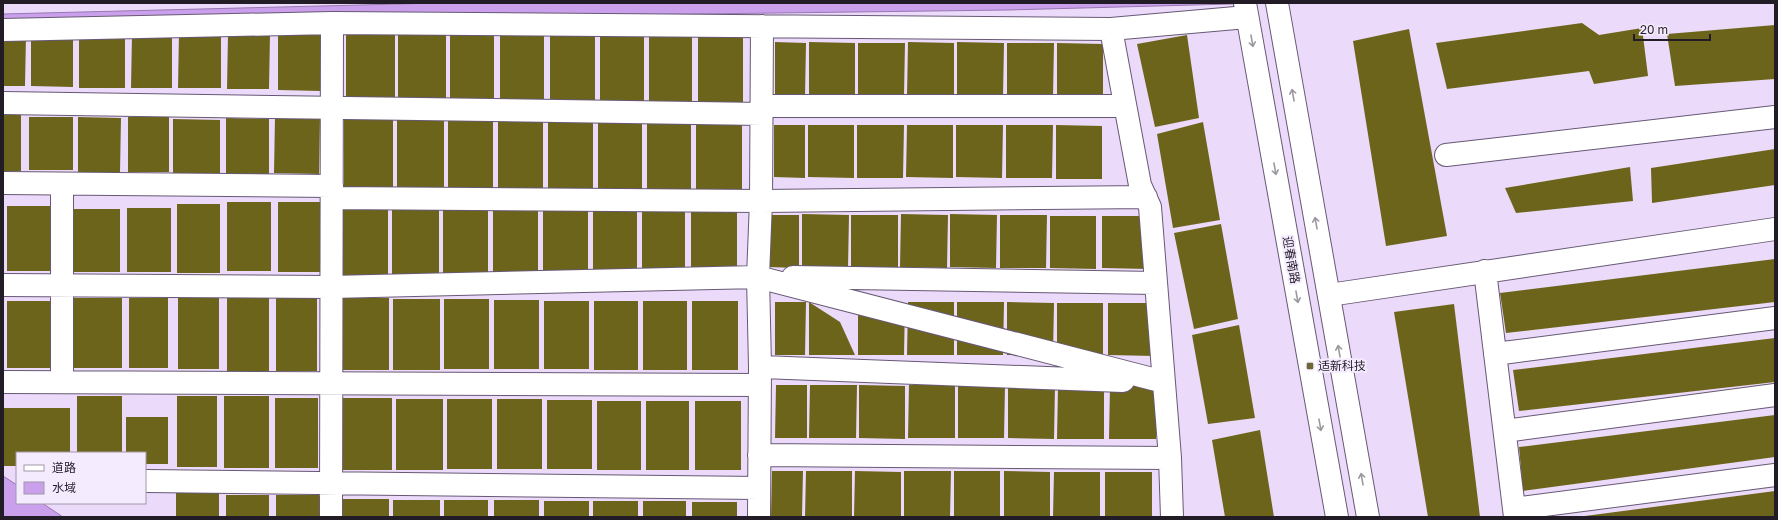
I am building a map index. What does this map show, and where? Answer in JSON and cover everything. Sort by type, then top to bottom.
[{"type":"street","points":[[1277,3],[1368,517]]},
{"type":"street","points":[[3,30],[332,23],[1111,29],[1246,10]]},
{"type":"street","name":"迎春南路","points":[[1246,10],[1336,517]]},
{"type":"street","points":[[331,517],[330,384],[332,23]]},
{"type":"street","points":[[759,517],[760,376],[758,276],[761,201],[762,26]]},
{"type":"street","points":[[1111,29],[1140,184],[1150,207],[1170,458],[1172,517]]},
{"type":"street","points":[[3,103],[332,108],[762,110],[1126,106]]},
{"type":"street","points":[[1446,155],[1775,117]]},
{"type":"street","points":[[3,183],[761,201],[1146,197]]},
{"type":"street","points":[[62,184],[64,284],[62,382]]},
{"type":"street","points":[[1329,295],[1775,229]]},
{"type":"street","points":[[1485,271],[1514,513],[1775,475]]},
{"type":"street","points":[[3,285],[64,284],[331,288],[758,276],[1156,283]]},
{"type":"street","points":[[758,276],[1164,382]]},
{"type":"street","points":[[1495,354],[1775,318]]},
{"type":"street","points":[[3,382],[330,384],[760,376],[1164,382]]},
{"type":"street","points":[[1505,431],[1775,395]]},
{"type":"street","points":[[759,455],[1170,458]]},
{"type":"street","points":[[146,481],[759,488]]},
{"type":"water","points":[[439,3],[1268,3],[1008,10],[3,23],[3,14]]},
{"type":"water","points":[[3,476],[16,484],[16,504],[44,504],[63,517],[3,517]]},
{"type":"building","points":[[1582,23],[1599,35],[1642,28],[1648,76],[1594,84],[1589,71],[1447,89],[1436,43]]},
{"type":"building","points":[[1775,25],[1775,79],[1675,86],[1667,34]]},
{"type":"building","points":[[1409,29],[1447,236],[1386,246],[1353,41]]},
{"type":"building","points":[[278,31],[322,31],[321,91],[278,90]]},
{"type":"building","points":[[179,32],[221,33],[221,88],[178,88]]},
{"type":"building","points":[[79,33],[125,34],[125,88],[79,88]]},
{"type":"building","points":[[346,33],[395,33],[395,104],[346,104]]},
{"type":"building","points":[[398,33],[446,33],[446,104],[398,104]]},
{"type":"building","points":[[450,33],[494,33],[494,103],[450,103]]},
{"type":"building","points":[[31,34],[73,34],[73,87],[31,86]]},
{"type":"building","points":[[228,34],[270,34],[269,89],[227,89]]},
{"type":"building","points":[[500,34],[544,34],[544,104],[500,104]]},
{"type":"building","points":[[550,34],[595,34],[595,104],[550,104]]},
{"type":"building","points":[[3,35],[26,35],[25,86],[3,86]]},
{"type":"building","points":[[132,35],[172,35],[172,88],[131,88]]},
{"type":"building","points":[[600,35],[644,35],[644,104],[600,104]]},
{"type":"building","points":[[649,35],[692,35],[692,104],[649,104]]},
{"type":"building","points":[[698,35],[743,35],[743,104],[698,104]]},
{"type":"building","points":[[1187,35],[1199,118],[1155,127],[1137,44]]},
{"type":"building","points":[[775,42],[806,43],[805,96],[775,95]]},
{"type":"building","points":[[809,42],[855,43],[855,96],[809,95]]},
{"type":"building","points":[[908,42],[954,43],[954,96],[907,95]]},
{"type":"building","points":[[957,42],[1004,43],[1003,96],[957,95]]},
{"type":"building","points":[[858,43],[905,43],[904,96],[858,96]]},
{"type":"building","points":[[1007,43],[1054,43],[1053,96],[1007,96]]},
{"type":"building","points":[[1057,43],[1103,44],[1103,97],[1057,96]]},
{"type":"building","points":[[3,113],[21,113],[21,171],[3,171]]},
{"type":"building","points":[[29,117],[73,117],[73,170],[29,170]]},
{"type":"building","points":[[78,117],[121,118],[120,172],[78,172]]},
{"type":"building","points":[[128,117],[169,117],[169,172],[128,172]]},
{"type":"building","points":[[275,117],[320,117],[319,174],[274,173]]},
{"type":"building","points":[[226,118],[269,119],[269,174],[226,174]]},
{"type":"building","points":[[173,119],[220,120],[220,174],[173,174]]},
{"type":"building","points":[[344,119],[393,119],[393,190],[344,190]]},
{"type":"building","points":[[397,119],[444,119],[444,190],[397,190]]},
{"type":"building","points":[[448,119],[493,119],[493,189],[448,189]]},
{"type":"building","points":[[498,120],[543,120],[543,190],[498,190]]},
{"type":"building","points":[[548,120],[593,120],[593,190],[548,190]]},
{"type":"building","points":[[598,121],[642,121],[642,190],[598,190]]},
{"type":"building","points":[[647,121],[691,121],[691,190],[647,190]]},
{"type":"building","points":[[696,121],[742,121],[742,190],[696,190]]},
{"type":"building","points":[[1203,122],[1220,220],[1173,228],[1157,134]]},
{"type":"building","points":[[774,125],[805,125],[805,178],[774,177]]},
{"type":"building","points":[[808,125],[854,125],[854,178],[808,177]]},
{"type":"building","points":[[857,125],[904,125],[903,178],[857,178]]},
{"type":"building","points":[[907,125],[953,125],[953,178],[906,177]]},
{"type":"building","points":[[956,125],[1003,125],[1002,178],[956,177]]},
{"type":"building","points":[[1006,125],[1053,125],[1052,178],[1006,178]]},
{"type":"building","points":[[1056,125],[1102,126],[1102,179],[1056,179]]},
{"type":"building","points":[[1775,149],[1775,185],[1652,203],[1651,168]]},
{"type":"building","points":[[1630,167],[1633,201],[1516,213],[1505,188]]},
{"type":"building","points":[[227,202],[271,202],[271,271],[227,271]]},
{"type":"building","points":[[278,202],[321,202],[321,272],[278,272]]},
{"type":"building","points":[[177,204],[220,204],[220,273],[177,273]]},
{"type":"building","points":[[7,206],[53,206],[53,271],[7,271]]},
{"type":"building","points":[[340,206],[388,206],[388,278],[340,278]]},
{"type":"building","points":[[392,207],[439,207],[439,278],[392,278]]},
{"type":"building","points":[[443,207],[488,207],[488,277],[443,277]]},
{"type":"building","points":[[127,208],[171,208],[171,272],[127,272]]},
{"type":"building","points":[[493,208],[538,208],[538,277],[493,277]]},
{"type":"building","points":[[74,209],[120,209],[120,272],[74,272]]},
{"type":"building","points":[[543,209],[588,209],[588,277],[543,277]]},
{"type":"building","points":[[593,209],[637,209],[637,278],[593,278]]},
{"type":"building","points":[[642,209],[685,209],[685,278],[642,278]]},
{"type":"building","points":[[691,209],[737,209],[737,278],[691,278]]},
{"type":"building","points":[[802,214],[849,215],[848,268],[802,267]]},
{"type":"building","points":[[901,214],[948,215],[947,268],[900,267]]},
{"type":"building","points":[[950,214],[997,215],[996,268],[950,267]]},
{"type":"building","points":[[768,215],[799,215],[799,268],[768,267]]},
{"type":"building","points":[[851,215],[898,215],[898,268],[851,268]]},
{"type":"building","points":[[1000,215],[1047,215],[1046,268],[1000,268]]},
{"type":"building","points":[[1050,216],[1096,216],[1096,269],[1050,268]]},
{"type":"building","points":[[1102,216],[1148,216],[1148,269],[1102,268]]},
{"type":"building","points":[[1221,224],[1238,319],[1194,329],[1174,233]]},
{"type":"building","points":[[1775,259],[1775,302],[1506,333],[1500,293]]},
{"type":"building","points":[[73,298],[122,298],[122,368],[73,368]]},
{"type":"building","points":[[129,298],[168,298],[168,368],[129,368]]},
{"type":"building","points":[[178,298],[219,298],[219,369],[178,369]]},
{"type":"building","points":[[227,298],[269,298],[269,371],[227,371]]},
{"type":"building","points":[[276,298],[317,298],[317,371],[276,371]]},
{"type":"building","points":[[340,298],[389,298],[389,370],[340,370]]},
{"type":"building","points":[[393,299],[440,299],[440,370],[393,370]]},
{"type":"building","points":[[444,299],[489,299],[489,369],[444,369]]},
{"type":"building","points":[[494,300],[539,300],[539,369],[494,369]]},
{"type":"building","points":[[7,301],[50,301],[50,368],[7,368]]},
{"type":"building","points":[[544,301],[589,301],[589,369],[544,369]]},
{"type":"building","points":[[594,301],[638,301],[638,370],[594,370]]},
{"type":"building","points":[[643,301],[687,301],[687,370],[643,370]]},
{"type":"building","points":[[692,301],[738,301],[738,370],[692,370]]},
{"type":"building","points":[[775,302],[806,302],[805,355],[775,355]]},
{"type":"building","points":[[809,302],[840,322],[855,355],[809,355]]},
{"type":"building","points":[[858,302],[905,303],[904,355],[858,355]]},
{"type":"building","points":[[908,302],[954,302],[954,355],[907,355]]},
{"type":"building","points":[[957,302],[1004,302],[1003,355],[957,355]]},
{"type":"building","points":[[1007,302],[1054,303],[1053,355],[1007,355]]},
{"type":"building","points":[[1057,303],[1103,303],[1103,356],[1057,355]]},
{"type":"building","points":[[1108,303],[1155,303],[1155,356],[1108,355]]},
{"type":"building","points":[[1454,304],[1480,517],[1428,517],[1394,312]]},
{"type":"building","points":[[1239,325],[1255,418],[1208,424],[1192,335]]},
{"type":"building","points":[[1775,338],[1775,382],[1519,411],[1513,370]]},
{"type":"building","points":[[776,385],[807,385],[807,438],[775,438]]},
{"type":"building","points":[[810,385],[857,385],[856,438],[809,438]]},
{"type":"building","points":[[859,385],[905,386],[905,439],[859,438]]},
{"type":"building","points":[[909,385],[955,385],[955,438],[908,438]]},
{"type":"building","points":[[958,385],[1005,385],[1004,438],[958,438]]},
{"type":"building","points":[[1008,385],[1055,386],[1054,439],[1008,438]]},
{"type":"building","points":[[1058,386],[1104,386],[1104,439],[1057,439]]},
{"type":"building","points":[[1110,386],[1156,386],[1156,439],[1109,439]]},
{"type":"building","points":[[77,396],[122,396],[122,452],[77,452]]},
{"type":"building","points":[[177,396],[217,396],[217,467],[177,467]]},
{"type":"building","points":[[224,396],[269,396],[269,468],[224,468]]},
{"type":"building","points":[[275,398],[318,398],[318,468],[275,468]]},
{"type":"building","points":[[343,398],[392,398],[392,470],[343,470]]},
{"type":"building","points":[[396,399],[443,399],[443,470],[396,470]]},
{"type":"building","points":[[447,399],[492,399],[492,469],[447,469]]},
{"type":"building","points":[[497,399],[542,399],[542,469],[497,469]]},
{"type":"building","points":[[547,400],[592,400],[592,469],[547,469]]},
{"type":"building","points":[[597,401],[641,401],[641,470],[597,470]]},
{"type":"building","points":[[646,401],[689,401],[689,470],[646,470]]},
{"type":"building","points":[[695,401],[741,401],[741,470],[695,470]]},
{"type":"building","points":[[4,408],[70,408],[70,452],[16,452],[16,466],[4,466]]},
{"type":"building","points":[[1775,415],[1775,457],[1523,491],[1519,447]]},
{"type":"building","points":[[126,417],[168,417],[168,464],[146,464],[146,452],[126,452]]},
{"type":"building","points":[[1260,430],[1274,517],[1225,517],[1212,440]]},
{"type":"building","points":[[772,471],[803,471],[802,517],[771,517]]},
{"type":"building","points":[[806,471],[852,471],[852,517],[805,517]]},
{"type":"building","points":[[855,471],[901,472],[901,517],[854,517]]},
{"type":"building","points":[[904,471],[951,471],[950,517],[904,517]]},
{"type":"building","points":[[954,471],[1000,471],[1000,517],[954,517]]},
{"type":"building","points":[[1004,471],[1050,472],[1050,517],[1004,517]]},
{"type":"building","points":[[1054,472],[1100,472],[1100,517],[1053,517]]},
{"type":"building","points":[[1105,472],[1152,472],[1152,517],[1105,517]]},
{"type":"building","points":[[1775,491],[1775,517],[1585,517],[1585,516]]},
{"type":"building","points":[[176,493],[219,493],[219,517],[176,517]]},
{"type":"building","points":[[226,495],[269,495],[269,517],[226,517]]},
{"type":"building","points":[[276,495],[319,495],[319,517],[276,517]]},
{"type":"building","points":[[340,499],[389,499],[389,517],[340,517]]},
{"type":"building","points":[[393,500],[440,500],[440,517],[393,517]]},
{"type":"building","points":[[444,500],[488,500],[488,517],[444,517]]},
{"type":"building","points":[[494,500],[539,500],[539,517],[494,517]]},
{"type":"building","points":[[544,501],[589,501],[589,517],[544,517]]},
{"type":"building","points":[[593,501],[638,501],[638,517],[593,517]]},
{"type":"building","points":[[643,501],[686,501],[686,517],[643,517]]},
{"type":"building","points":[[692,502],[737,502],[737,517],[692,517]]},
{"type":"place","name":"适新科技","points":[[1310,366]]}]
